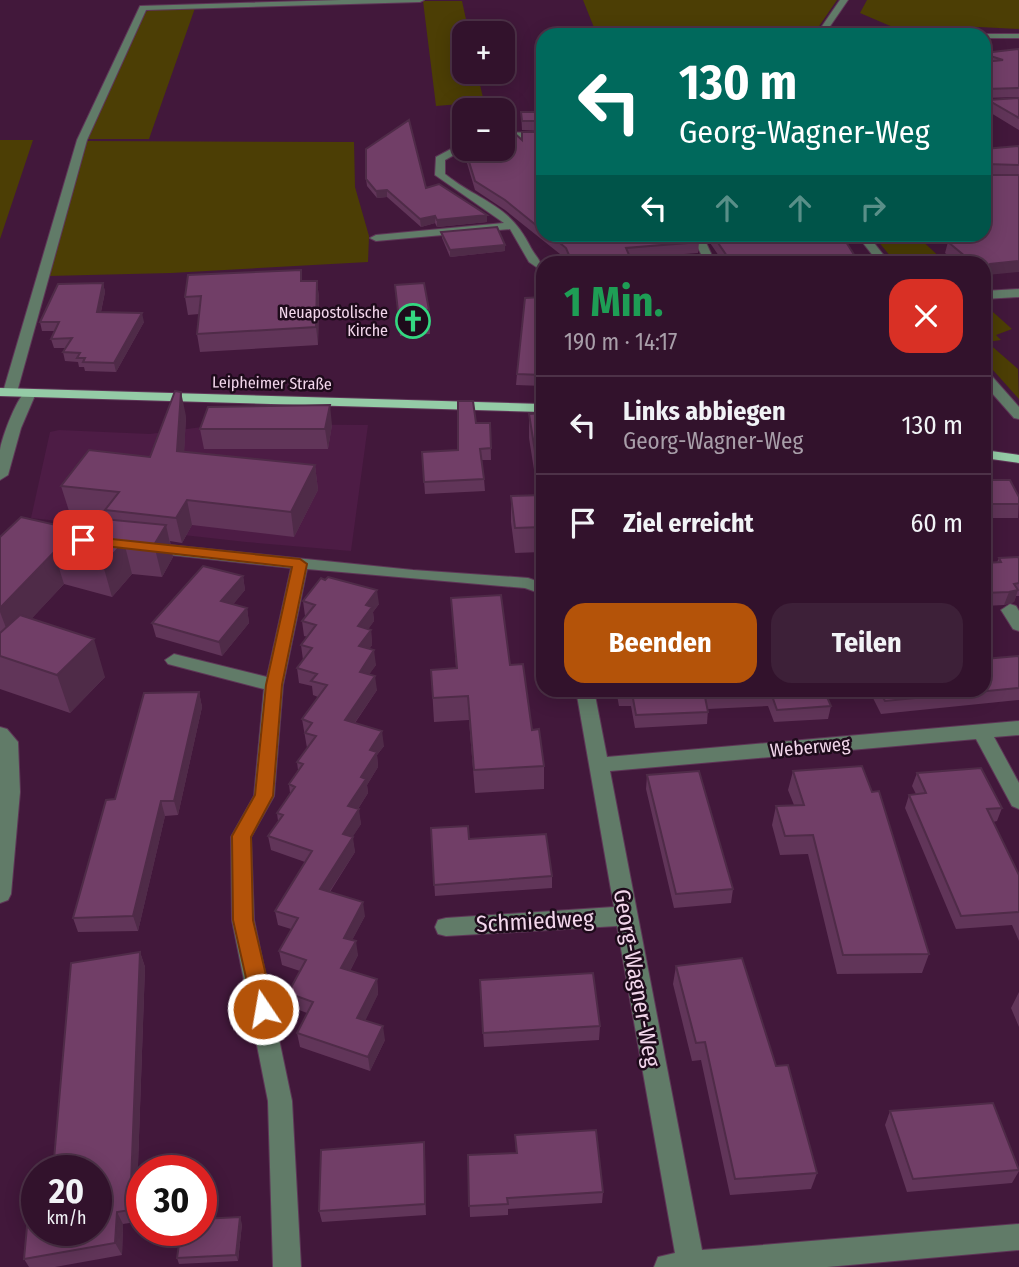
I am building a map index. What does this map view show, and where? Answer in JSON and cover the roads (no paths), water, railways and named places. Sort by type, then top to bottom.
[{"type":"main road","name":"Leipheimer Straße","points":[[5,392],[536,408]]},
{"type":"main road","points":[[991,455],[1019,459]]},
{"type":"street","points":[[5,392],[82,140],[143,8],[420,0]]},
{"type":"street","points":[[825,28],[844,0]]},
{"type":"street","points":[[991,36],[1019,36]]},
{"type":"street","points":[[991,104],[1019,102]]},
{"type":"street","points":[[515,135],[536,136]]},
{"type":"street","points":[[452,152],[440,159],[440,176],[455,189],[489,203],[513,225],[536,265]]},
{"type":"street","points":[[376,238],[513,225]]},
{"type":"street","points":[[868,242],[879,256]]},
{"type":"street","points":[[991,295],[1019,293]]},
{"type":"street","points":[[991,384],[1019,415]]},
{"type":"street","points":[[0,475],[14,428],[29,393]]},
{"type":"street","points":[[127,545],[300,564],[528,583],[536,586]]},
{"type":"street","points":[[287,1267],[280,1101],[241,898],[241,836],[264,796],[274,685],[300,564]]},
{"type":"street","points":[[174,660],[274,685]]},
{"type":"street","name":"Georg-Wagner-Weg","points":[[585,697],[600,765],[680,1266]]},
{"type":"street","name":"Weberweg","points":[[600,765],[1019,728]]},
{"type":"street","points":[[982,733],[1019,801]]},
{"type":"street","points":[[0,734],[8,742],[0,894]]},
{"type":"street","name":"Schmiedweg","points":[[446,927],[625,916]]},
{"type":"street","points":[[680,1266],[1019,1237]]},
{"type":"place","name":"Neuapostolische Kirche","points":[[413,321]]}]
